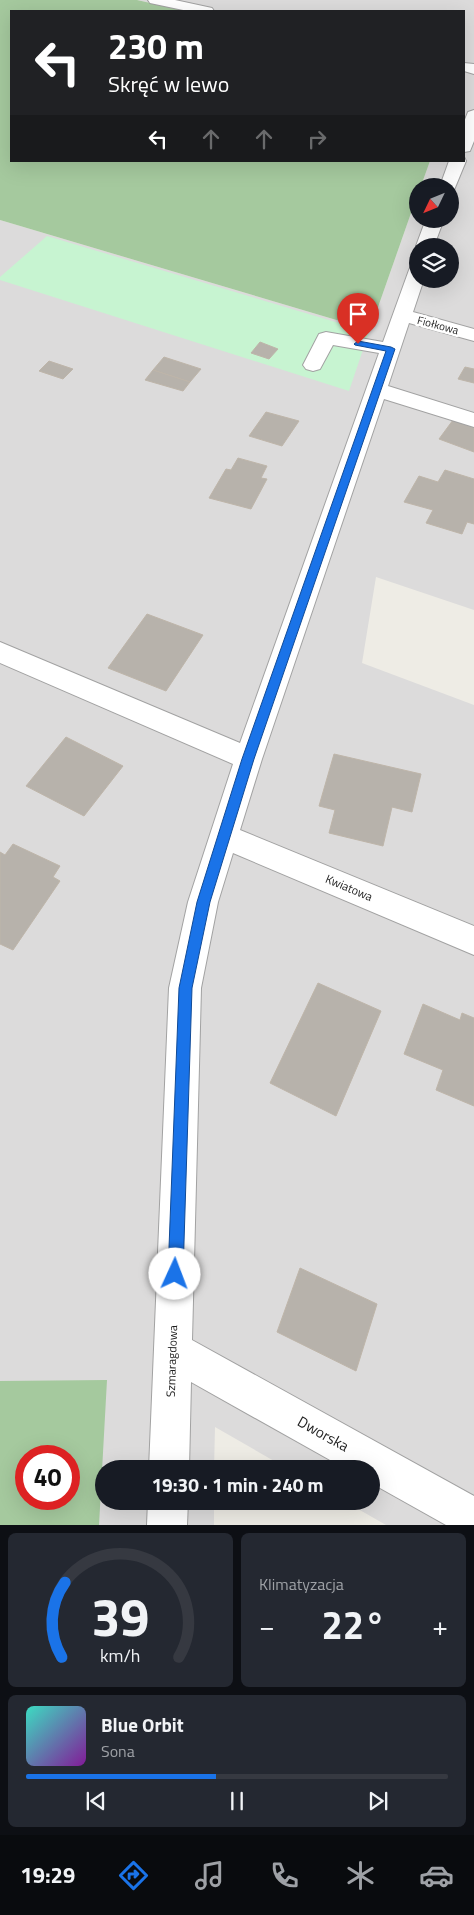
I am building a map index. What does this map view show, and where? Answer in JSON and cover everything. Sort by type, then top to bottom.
[{"type":"street","points":[[154,0],[202,10]]},
{"type":"street","points":[[465,144],[474,115]]},
{"type":"street","points":[[451,178],[458,162]]},
{"type":"street","name":"Szmaragdowa","points":[[169,1460],[185,988],[203,902],[248,759],[412,288]]},
{"type":"street","name":"Fiołkowa","points":[[402,315],[474,335]]},
{"type":"street","points":[[313,365],[326,338],[391,349]]},
{"type":"street","points":[[377,390],[474,420]]},
{"type":"street","points":[[0,652],[248,759]]},
{"type":"street","name":"Kwiatowa","points":[[224,836],[474,941]]},
{"type":"street","name":"Dworska","points":[[172,1350],[474,1518]]},
{"type":"street","points":[[167,1525],[168,1510]]},
{"type":"shaded area","points":[[137,0],[474,0],[474,610],[376,577],[362,663],[474,705],[474,1525],[386,1525],[360,1510],[380,1510],[380,1460],[272,1460],[215,1427],[214,1460],[95,1460],[95,1510],[214,1510],[214,1525],[0,1525],[0,220],[370,330],[409,219],[409,228],[459,228],[459,178],[424,178],[430,162],[465,162],[465,10],[182,10]]},
{"type":"green space","points":[[0,0],[137,0],[182,10],[10,10],[10,162],[430,162],[424,178],[409,178],[409,219],[370,330],[0,220]]},
{"type":"green space","points":[[47,236],[369,332],[349,391],[0,280],[0,277]]},
{"type":"green space","points":[[107,1380],[103,1460],[95,1460],[95,1510],[100,1510],[99,1525],[0,1525],[0,1381]]},
{"type":"building","points":[[260,342],[278,349],[269,359],[251,353]]},
{"type":"building","points":[[164,357],[201,369],[190,382],[153,370]]},
{"type":"building","points":[[49,361],[73,369],[63,379],[39,371]]},
{"type":"building","points":[[465,367],[474,369],[474,383],[458,379]]},
{"type":"building","points":[[153,370],[190,382],[183,391],[145,380]]},
{"type":"building","points":[[266,412],[299,421],[282,446],[249,436]]},
{"type":"building","points":[[453,420],[474,428],[474,452],[439,439]]},
{"type":"building","points":[[238,458],[267,466],[261,478],[267,479],[251,509],[209,498],[226,469],[231,470]]},
{"type":"building","points":[[445,470],[474,479],[474,524],[467,522],[462,534],[426,523],[433,510],[404,502],[419,476],[438,482]]},
{"type":"building","points":[[147,614],[203,635],[166,691],[108,668]]},
{"type":"building","points":[[66,737],[123,766],[84,816],[26,786]]},
{"type":"building","points":[[334,754],[421,774],[412,812],[392,807],[383,846],[329,833],[335,810],[319,806]]},
{"type":"building","points":[[13,844],[60,866],[53,877],[60,881],[13,950],[0,944],[0,852],[5,855]]},
{"type":"building","points":[[318,983],[381,1011],[336,1116],[270,1083]]},
{"type":"building","points":[[423,1004],[460,1020],[462,1013],[474,1018],[474,1106],[436,1090],[443,1070],[404,1054]]},
{"type":"building","points":[[300,1268],[377,1304],[356,1371],[277,1332]]},
{"type":"route","points":[[175,1274],[185,988],[203,902],[248,759],[391,349],[358,344]]}]
